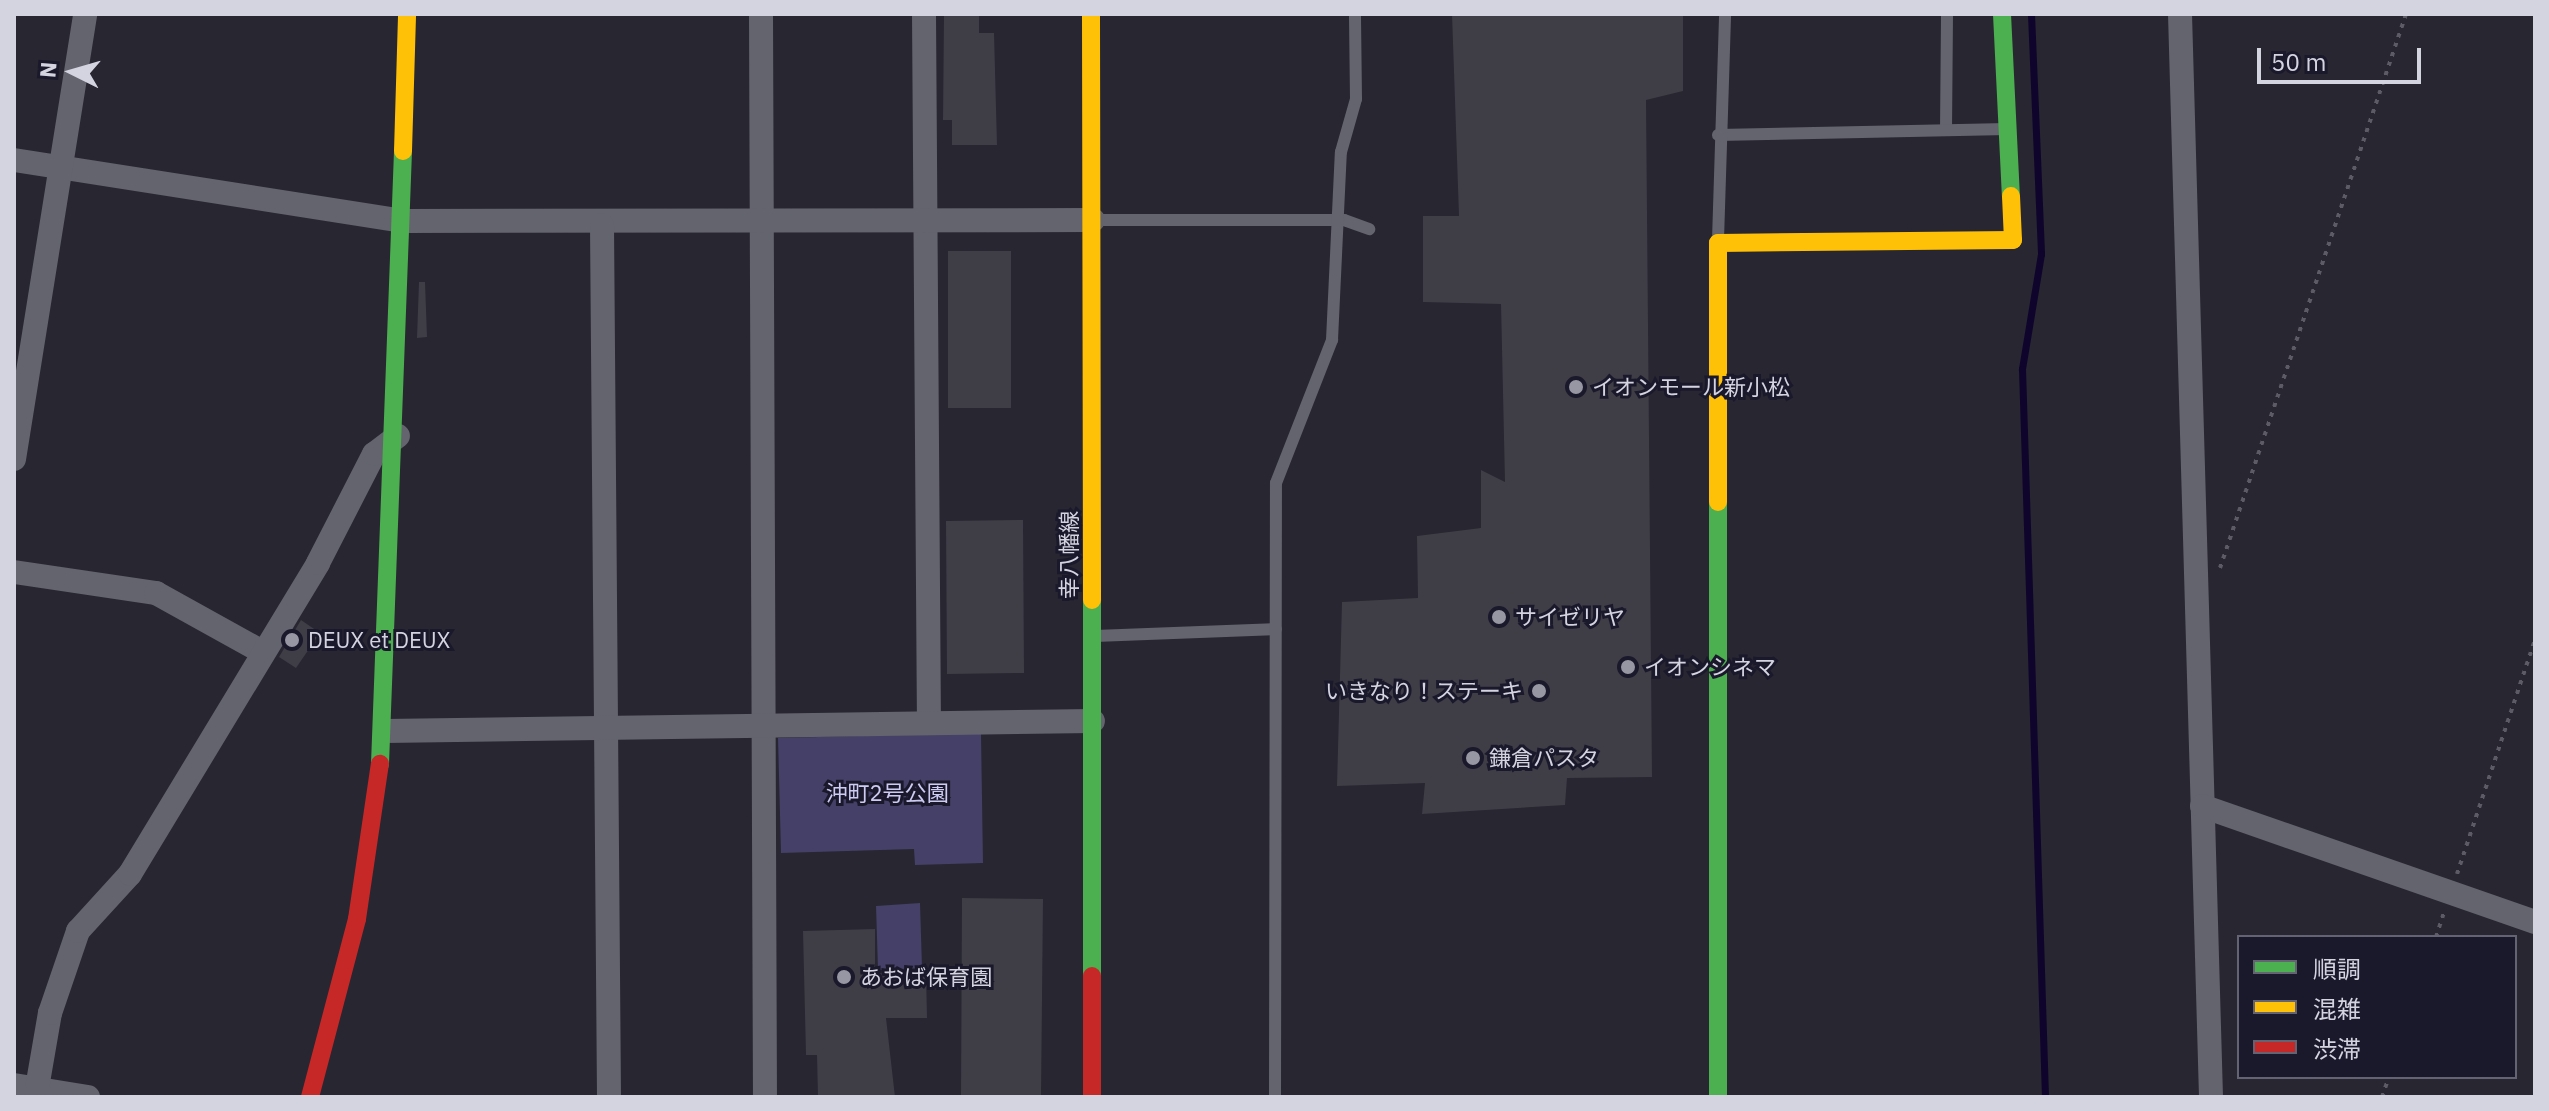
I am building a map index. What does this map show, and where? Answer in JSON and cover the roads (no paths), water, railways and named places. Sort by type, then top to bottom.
[{"type":"street","points":[[14,459],[85,14]]},
{"type":"street","points":[[310,1097],[357,919],[385,731],[398,436],[407,14]]},
{"type":"street","points":[[761,14],[765,1097]]},
{"type":"street","points":[[924,14],[929,723]]},
{"type":"street","name":"幸八幡線","points":[[1091,14],[1092,1097]]},
{"type":"street","points":[[1718,1097],[1718,243],[2013,240],[2002,14]]},
{"type":"street","points":[[2180,14],[2211,1097]]},
{"type":"street","points":[[14,160],[402,221],[602,225],[1093,220]]},
{"type":"street","points":[[602,225],[609,1097]]},
{"type":"street","points":[[79,1096],[25,1086],[78,931],[130,874],[259,650],[318,563],[374,454],[398,436]]},
{"type":"street","points":[[14,572],[156,593],[259,650]]},
{"type":"street","points":[[385,731],[764,729],[1093,721]]},
{"type":"street","points":[[2202,806],[2535,922]]},
{"type":"lane","points":[[1275,1097],[1276,483],[1332,340],[1344,220],[1341,152],[1356,99],[1355,14]]},
{"type":"lane","points":[[1718,243],[1718,135],[1725,14]]},
{"type":"lane","points":[[1946,130],[1947,14]]},
{"type":"lane","points":[[1718,135],[2007,129]]},
{"type":"lane","points":[[1093,220],[1344,220],[1369,229]]},
{"type":"lane","points":[[1093,636],[1276,629]]},
{"type":"waterway","points":[[2031,14],[2041,254],[2022,369],[2045,1097]]},
{"type":"place","name":"イオンモール新小松","points":[[1576,387]]},
{"type":"place","name":"サイゼリヤ","points":[[1499,617]]},
{"type":"place","name":"DEUX et DEUX","points":[[292,640]]},
{"type":"place","name":"イオンシネマ","points":[[1628,667]]},
{"type":"place","name":"いきなり！ステーキ","points":[[1539,691]]},
{"type":"place","name":"鎌倉パスタ","points":[[1473,758]]},
{"type":"place","name":"あおば保育園","points":[[844,977]]},
{"type":"park label","name":"沖町2号公園","points":[[887,793]]}]
